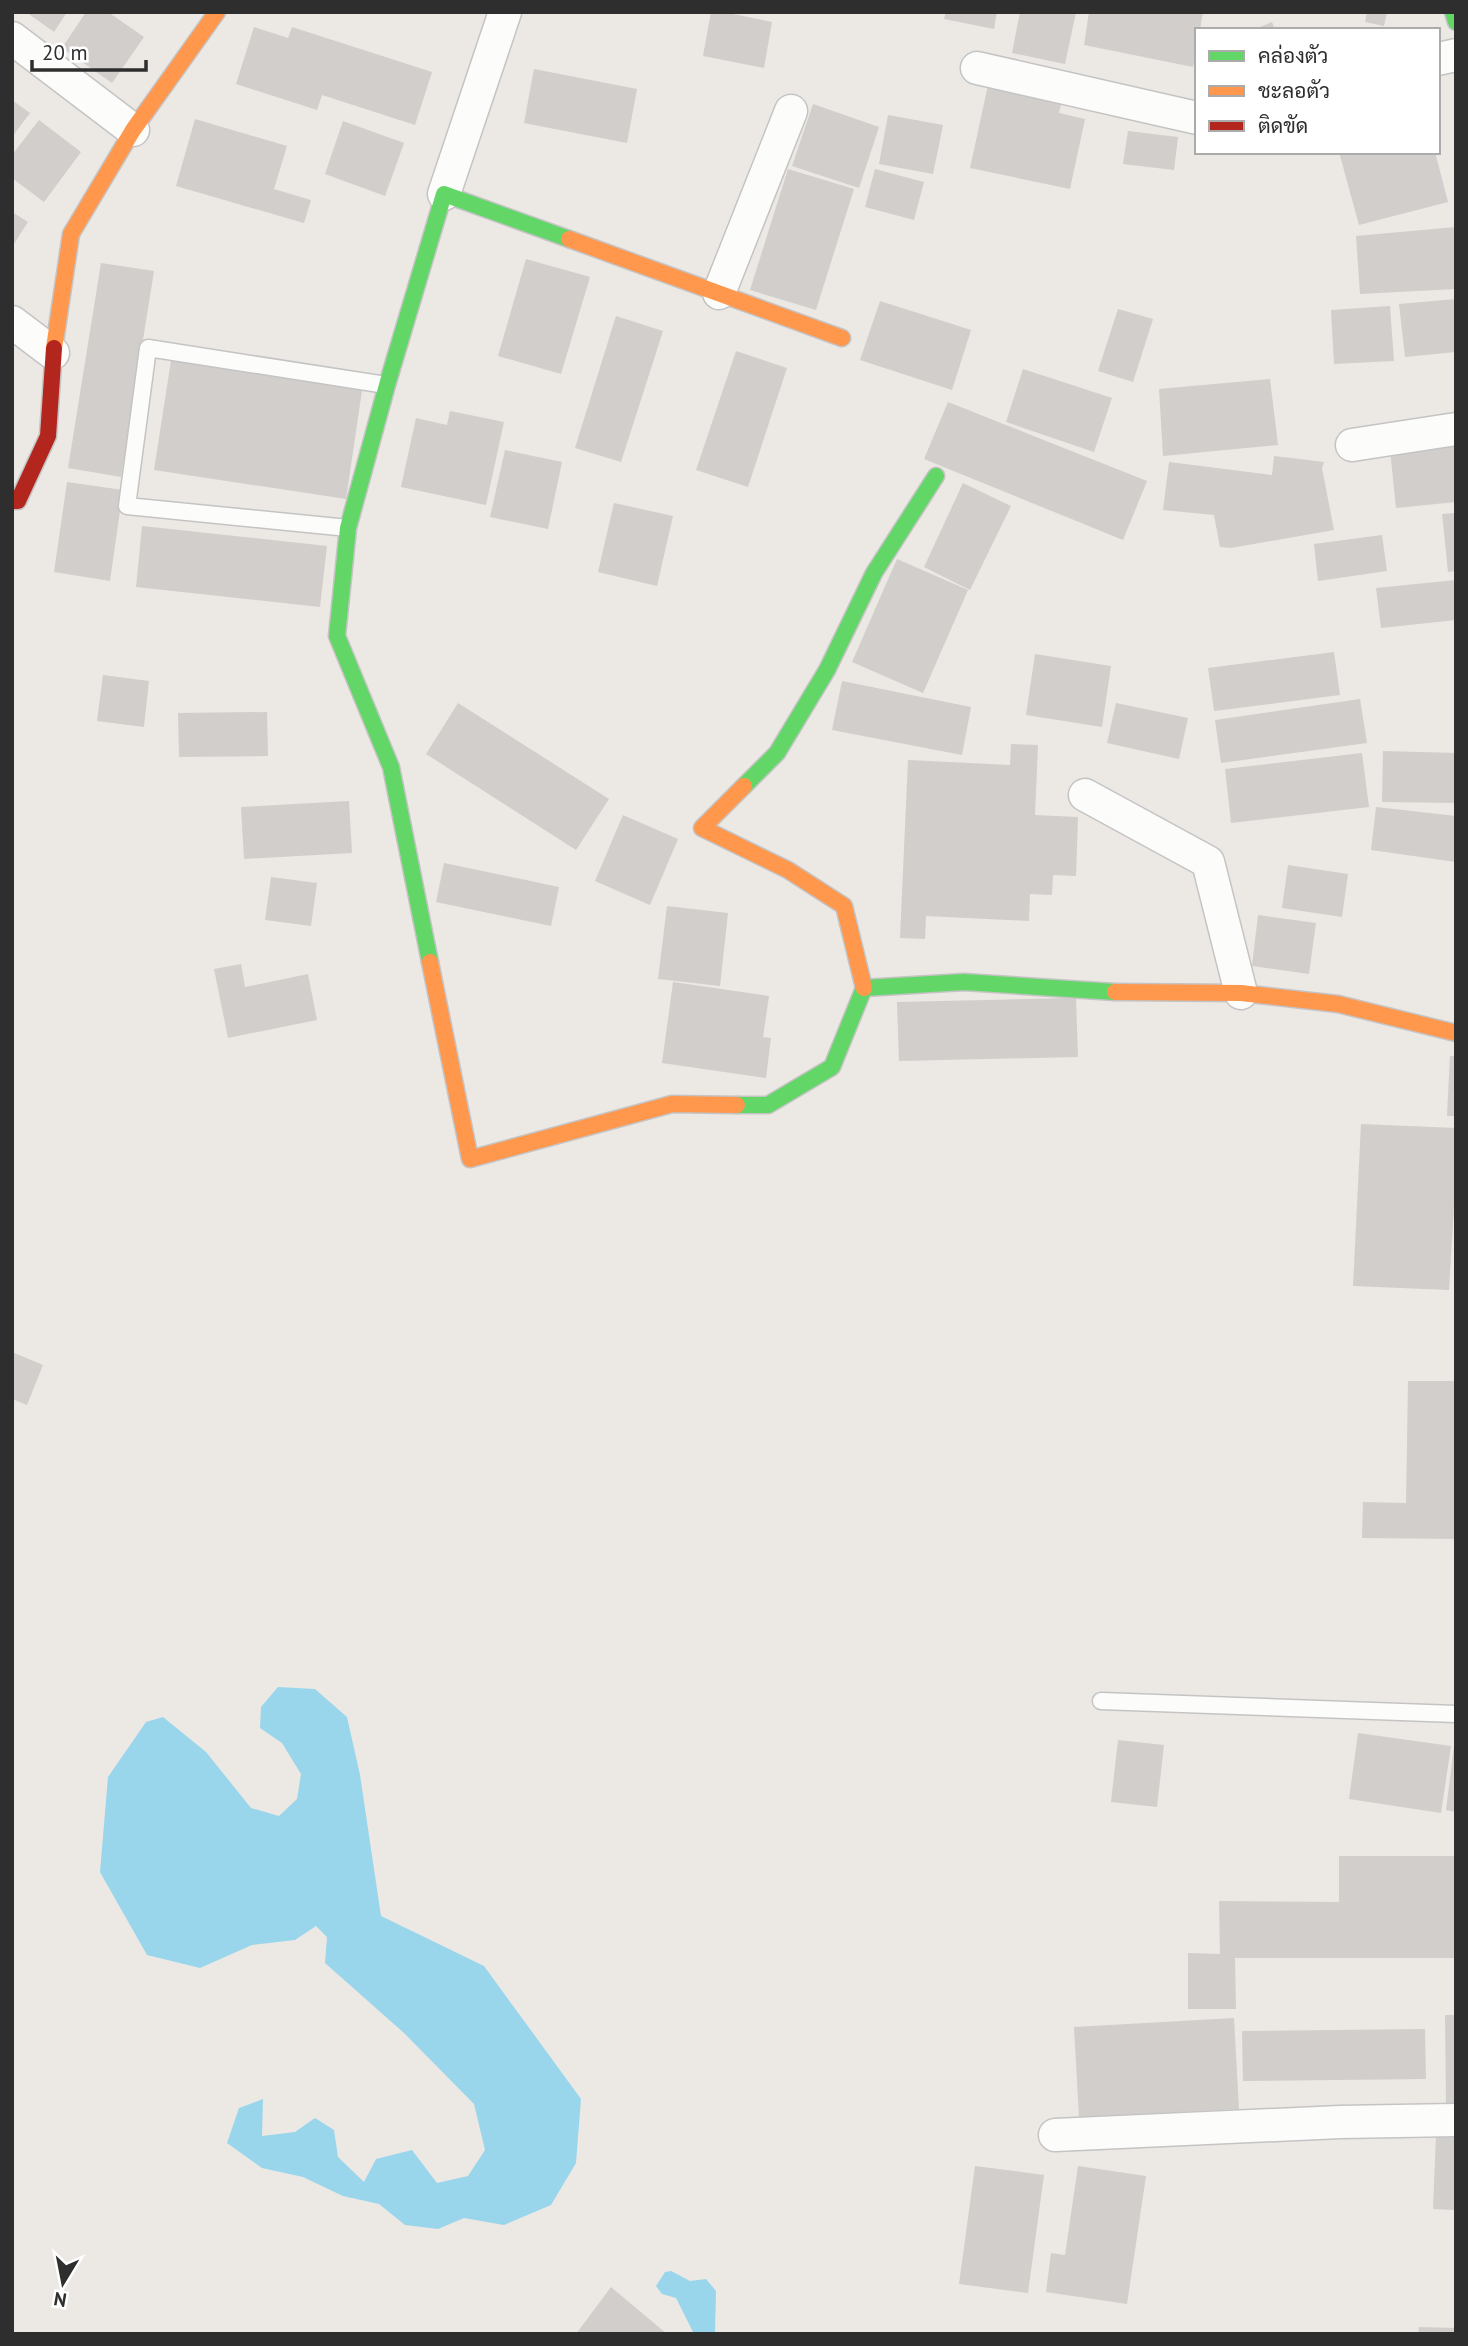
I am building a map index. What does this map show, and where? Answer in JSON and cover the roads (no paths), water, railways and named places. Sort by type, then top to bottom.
[{"type":"street","points":[[12,500],[18,501],[48,436],[53,353],[71,234],[133,130],[217,12]]},
{"type":"street","points":[[505,12],[444,194],[348,528],[337,636],[391,767],[470,1159],[672,1104],[768,1105],[832,1067],[864,988],[844,906],[788,870],[702,828],[777,753],[827,670],[874,572],[936,476]]},
{"type":"street","points":[[1453,12],[1456,22]]},
{"type":"street","points":[[12,38],[133,130]]},
{"type":"street","points":[[977,68],[1195,118]]},
{"type":"street","points":[[719,293],[791,111]]},
{"type":"street","points":[[444,194],[842,338]]},
{"type":"street","points":[[12,322],[53,353]]},
{"type":"street","points":[[1353,445],[1456,429]]},
{"type":"street","points":[[1085,795],[1208,862],[1241,993]]},
{"type":"street","points":[[864,988],[964,982],[1112,992],[1241,993],[1338,1004],[1456,1033]]},
{"type":"street","points":[[1055,2135],[1340,2122],[1456,2120]]},
{"type":"lane","points":[[348,528],[127,506],[148,348],[387,385]]},
{"type":"lane","points":[[1101,1701],[1456,1714]]},
{"type":"water","points":[[278,1687],[315,1689],[347,1717],[360,1775],[381,1916],[484,1966],[581,2099],[576,2163],[551,2205],[504,2225],[464,2218],[438,2229],[405,2225],[379,2204],[343,2196],[303,2177],[262,2168],[227,2143],[239,2108],[263,2099],[262,2136],[295,2132],[315,2118],[334,2130],[338,2157],[364,2182],[376,2159],[412,2150],[437,2183],[468,2176],[485,2150],[474,2104],[404,2033],[325,1963],[327,1937],[316,1926],[295,1940],[252,1945],[200,1968],[147,1955],[100,1872],[108,1777],[146,1722],[163,1717],[206,1752],[251,1808],[279,1816],[297,1799],[301,1774],[282,1743],[260,1728],[261,1707]]},
{"type":"water","points":[[671,2271],[690,2281],[706,2279],[716,2291],[715,2332],[694,2334],[676,2298],[662,2294],[656,2286],[665,2272]]}]
